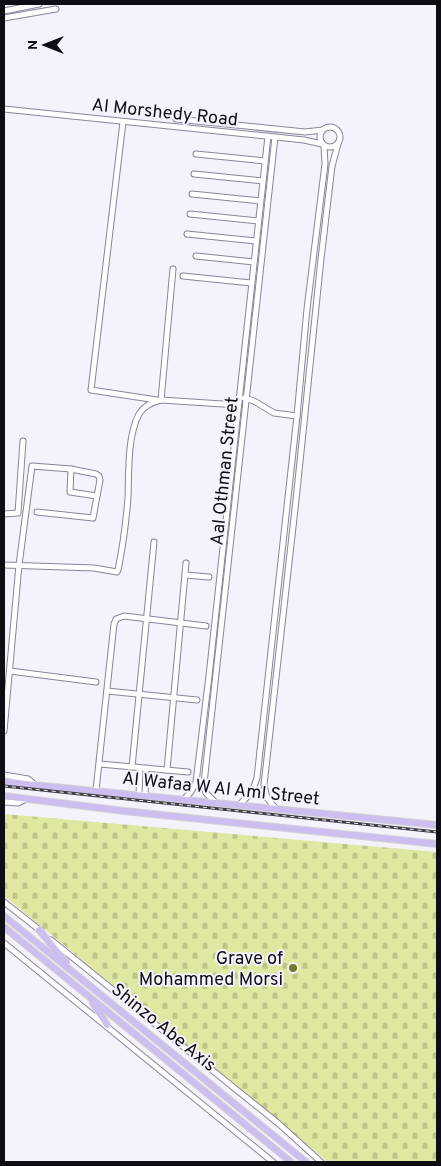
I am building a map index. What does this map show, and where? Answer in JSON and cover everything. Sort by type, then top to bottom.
[{"type":"main road","points":[[4,782],[35,785]]},
{"type":"main road","name":"Al Wafaa W Al Aml Street","points":[[35,785],[437,825]]},
{"type":"main road","points":[[4,796],[26,799]]},
{"type":"main road","name":"Al Wafaa W Al Aml Street","points":[[26,799],[437,844]]},
{"type":"main road","name":"Shinzo Abe Axis","points":[[4,916],[306,1162]]},
{"type":"main road","name":"Shinzo Abe Axis","points":[[4,927],[292,1162]]},
{"type":"main road","points":[[39,930],[76,974]]},
{"type":"main road","points":[[90,997],[107,1025]]},
{"type":"street","points":[[5,8],[38,4]]},
{"type":"street","points":[[4,18],[56,9]]},
{"type":"street","name":"Al Morshedy Road","points":[[4,109],[268,136],[311,141],[323,145]]},
{"type":"street","name":"Al Morshedy Road","points":[[176,119],[305,132],[323,130]]},
{"type":"street","points":[[123,122],[91,390],[160,400],[238,406]]},
{"type":"street","points":[[239,806],[250,796],[256,778],[324,164],[323,145],[320,138],[323,130],[331,127],[338,131],[340,139],[334,155],[329,184],[264,790],[269,802],[276,809]]},
{"type":"street","name":"Aal Othman Street","points":[[195,786],[209,676],[268,136]]},
{"type":"street","name":"Aal Othman Street","points":[[204,786],[275,137]]},
{"type":"street","points":[[323,145],[331,147],[338,144]]},
{"type":"street","points":[[266,151],[271,149],[274,152]]},
{"type":"street","points":[[196,154],[265,161]]},
{"type":"street","points":[[194,174],[263,181]]},
{"type":"street","points":[[192,194],[260,201]]},
{"type":"street","points":[[190,214],[258,221]]},
{"type":"street","points":[[187,234],[256,241]]},
{"type":"street","points":[[196,256],[254,262]]},
{"type":"street","points":[[160,400],[174,269]]},
{"type":"street","points":[[182,276],[251,283]]},
{"type":"street","points":[[238,397],[246,398],[274,413],[297,416]]},
{"type":"street","points":[[4,565],[94,568],[114,573],[118,571],[126,515],[131,446],[136,422],[142,410],[152,402],[160,400]]},
{"type":"street","points":[[4,514],[18,512],[24,441]]},
{"type":"street","points":[[22,465],[71,469],[99,476],[94,516],[90,519],[36,512]]},
{"type":"street","points":[[4,731],[19,565],[32,466]]},
{"type":"street","points":[[71,469],[70,492],[97,496]]},
{"type":"street","points":[[288,499],[296,500]]},
{"type":"street","points":[[132,767],[154,542]]},
{"type":"street","points":[[167,770],[186,564]]},
{"type":"street","points":[[185,574],[209,577]]},
{"type":"street","points":[[96,790],[115,622],[118,618],[124,616],[206,626]]},
{"type":"street","points":[[4,646],[11,649]]},
{"type":"street","points":[[10,671],[96,682]]},
{"type":"street","points":[[107,692],[197,700]]},
{"type":"street","points":[[100,764],[188,772]]},
{"type":"street","points":[[140,768],[143,779]]},
{"type":"street","points":[[142,795],[146,768]]},
{"type":"street","name":"Al Wafaa W Al Aml Street","points":[[4,775],[28,779],[35,785]]},
{"type":"street","points":[[183,800],[195,786],[198,788],[204,786],[208,796],[216,803]]},
{"type":"street","points":[[254,788],[258,791],[264,790]]},
{"type":"street","name":"Al Wafaa W Al Aml Street","points":[[4,802],[18,803],[26,799]]},
{"type":"street","points":[[4,902],[279,1124],[321,1162]]},
{"type":"street","points":[[4,943],[273,1162]]},
{"type":"green space","points":[[4,814],[437,852],[437,1162],[328,1162],[4,896]]},
{"type":"railway","points":[[4,786],[437,832]]},
{"type":"place","name":"Grave of Mohammed Morsi","points":[[293,968]]}]
